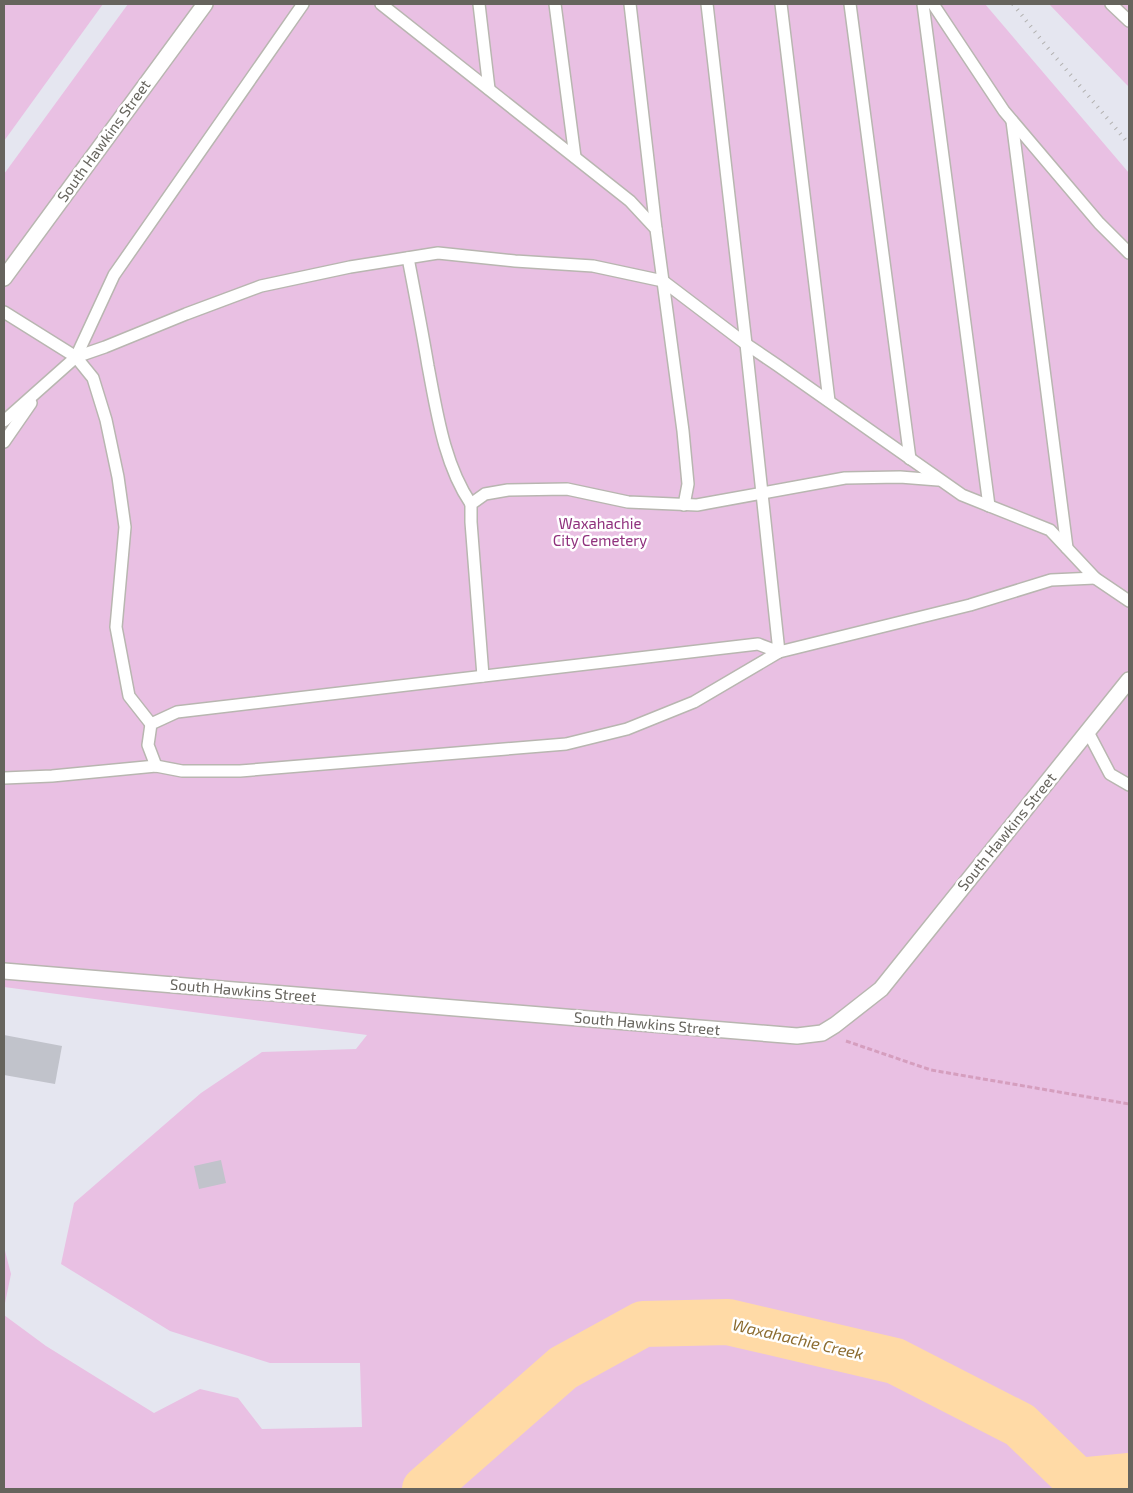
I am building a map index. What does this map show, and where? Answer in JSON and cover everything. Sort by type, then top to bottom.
[{"type":"street","name":"South Hawkins Street","points":[[4,278],[205,4]]},
{"type":"street","name":"South Hawkins Street","points":[[4,971],[797,1036],[822,1032],[835,1025],[881,989],[1129,680]]},
{"type":"lane","points":[[76,357],[114,275],[303,4]]},
{"type":"lane","points":[[381,4],[630,201],[656,229]]},
{"type":"lane","points":[[479,4],[489,89]]},
{"type":"lane","points":[[555,4],[575,157]]},
{"type":"lane","points":[[630,4],[662,281],[684,440],[688,484],[684,504]]},
{"type":"lane","points":[[707,4],[779,652]]},
{"type":"lane","points":[[781,4],[829,401]]},
{"type":"lane","points":[[850,4],[910,459]]},
{"type":"lane","points":[[923,4],[989,506]]},
{"type":"lane","points":[[933,4],[1004,111],[1099,223],[1129,253]]},
{"type":"lane","points":[[1111,4],[1129,21]]},
{"type":"lane","points":[[1012,121],[1067,548]]},
{"type":"lane","points":[[4,421],[76,357],[261,286],[350,267],[438,253],[515,261],[593,266],[662,281],[746,344],[962,495],[1050,530],[1095,578],[1129,601]]},
{"type":"lane","points":[[408,258],[437,414],[451,462],[470,504],[483,676]]},
{"type":"lane","points":[[4,312],[76,357],[93,378],[106,420],[118,477],[124,527],[116,627],[129,696],[151,724],[148,745],[156,766]]},
{"type":"lane","points":[[4,442],[42,387]]},
{"type":"lane","points":[[470,504],[485,494],[508,490],[567,489],[628,502],[697,505],[844,478],[900,477],[940,480]]},
{"type":"lane","points":[[4,778],[52,776],[156,766],[182,771],[240,771],[566,744],[627,730],[694,702],[779,652],[970,605],[1051,580],[1095,578]]},
{"type":"lane","points":[[151,724],[177,712],[758,644],[779,652]]},
{"type":"lane","points":[[1088,732],[1110,774],[1129,786]]},
{"type":"path","points":[[822,1032],[931,1070],[1129,1104]]},
{"type":"green space","points":[[4,4],[103,4],[4,141]]},
{"type":"green space","name":"Waxahachie City Cemetery","points":[[128,4],[985,4],[1129,173],[1129,1489],[4,1489],[4,1315],[46,1346],[154,1413],[200,1389],[238,1398],[262,1429],[362,1427],[360,1363],[270,1363],[170,1331],[61,1264],[74,1203],[201,1093],[262,1052],[356,1049],[367,1035],[4,987],[4,174]]},
{"type":"green space","points":[[1049,4],[1129,4],[1129,87],[1125,83]]},
{"type":"green space","points":[[4,1247],[11,1274],[4,1308]]},
{"type":"building","points":[[4,1035],[62,1046],[55,1084],[4,1075]]},
{"type":"building","points":[[221,1160],[226,1183],[199,1189],[194,1166]]},
{"type":"waterway","name":"Waxahachie Creek","points":[[425,1489],[563,1368],[643,1324],[728,1322],[895,1361],[1020,1425],[1078,1481],[1129,1476]]},
{"type":"railway","points":[[1013,4],[1129,144]]}]
